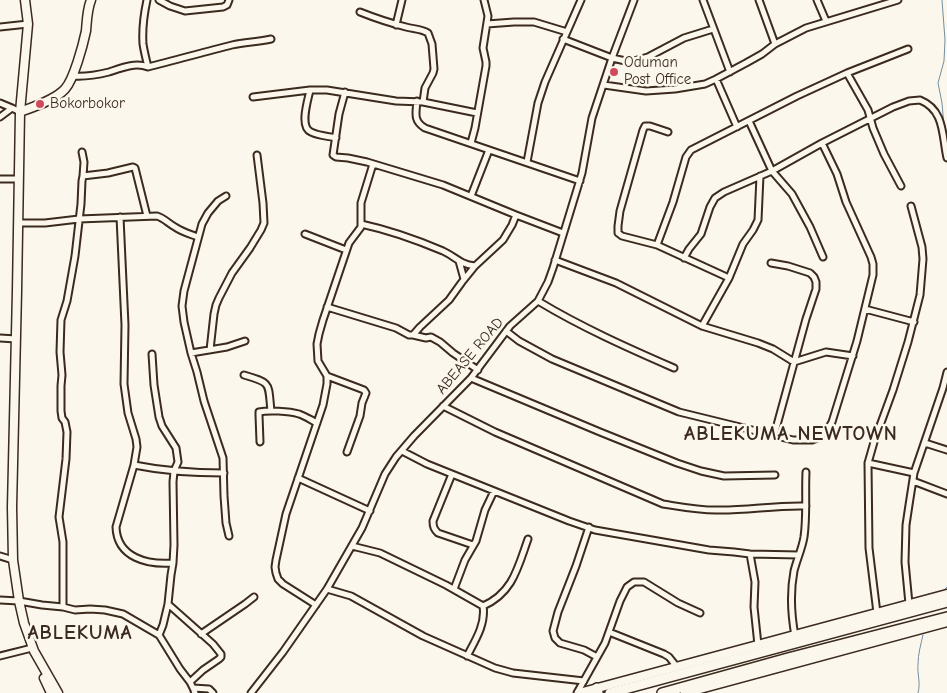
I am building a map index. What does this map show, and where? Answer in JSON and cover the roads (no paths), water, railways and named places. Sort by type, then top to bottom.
[{"type":"main road","points":[[610,693],[647,688],[785,646],[947,602]]},
{"type":"main road","points":[[662,693],[947,617]]},
{"type":"main road","points":[[785,646],[788,651],[788,658]]},
{"type":"street","points":[[25,0],[28,24],[20,112],[12,507],[13,560],[24,624],[34,650],[58,693]]},
{"type":"street","points":[[0,103],[20,112],[50,99],[65,89],[72,76],[82,47],[91,0]]},
{"type":"street","points":[[147,0],[144,17],[143,46],[148,67]]},
{"type":"street","points":[[159,0],[185,11],[223,7],[227,5],[229,0]]},
{"type":"street","points":[[396,24],[402,0]]},
{"type":"street","points":[[471,143],[486,66],[483,48],[488,16],[484,0]]},
{"type":"street","points":[[527,162],[538,103],[550,68],[581,0]]},
{"type":"street","name":"ABEASE ROAD","points":[[252,693],[327,589],[352,546],[370,511],[385,474],[396,457],[478,370],[506,331],[538,301],[548,282],[580,181],[589,129],[612,58],[634,0]]},
{"type":"street","points":[[703,0],[730,72]]},
{"type":"street","points":[[759,0],[775,44]]},
{"type":"street","points":[[817,0],[826,21]]},
{"type":"street","points":[[604,85],[641,91],[675,90],[699,86],[730,72],[796,32],[826,21],[898,0]]},
{"type":"street","points":[[360,12],[380,20],[428,33],[433,51],[434,69],[420,102],[417,121],[420,125],[580,181]]},
{"type":"street","points":[[487,24],[534,22],[567,32]]},
{"type":"street","points":[[0,27],[28,24]]},
{"type":"street","points":[[563,39],[612,58],[625,61],[640,60],[660,52],[684,38],[713,29]]},
{"type":"street","points":[[72,76],[90,76],[131,66],[143,65],[148,67],[234,45],[271,39]]},
{"type":"street","points":[[657,245],[673,202],[686,157],[691,150],[797,96],[847,73],[908,49]]},
{"type":"street","points":[[847,73],[868,110],[884,154],[901,186]]},
{"type":"street","points":[[716,79],[737,128]]},
{"type":"street","points":[[253,97],[310,90],[327,90],[396,101],[420,102],[477,113]]},
{"type":"street","points":[[310,90],[305,120],[307,130],[336,138]]},
{"type":"street","points":[[345,92],[332,154],[336,157],[374,164],[444,185],[563,233]]},
{"type":"street","points":[[684,258],[701,234],[715,198],[724,192],[772,171],[822,143],[901,104],[917,100],[933,108],[940,122],[947,158]]},
{"type":"street","points":[[0,117],[12,108]]},
{"type":"street","points":[[749,121],[772,171],[792,194],[810,227],[823,257]]},
{"type":"street","points":[[668,132],[650,126],[645,126],[643,130],[620,211],[618,233],[622,236],[657,245],[728,278]]},
{"type":"street","points":[[506,331],[519,341],[552,359],[678,412],[793,440],[812,440],[820,437],[826,432],[832,422],[853,356],[874,264],[846,202],[837,174],[822,143]]},
{"type":"street","points":[[471,196],[489,150]]},
{"type":"street","points":[[63,607],[63,542],[60,509],[67,432],[61,411],[61,320],[73,271],[84,176],[82,152]]},
{"type":"street","points":[[210,350],[214,314],[219,298],[232,273],[262,230],[264,223],[257,154]]},
{"type":"street","points":[[316,605],[283,584],[278,579],[275,567],[286,514],[325,396],[326,376],[318,361],[317,344],[346,250],[361,224],[362,197],[374,164]]},
{"type":"street","points":[[84,176],[136,168],[147,216]]},
{"type":"street","points":[[702,326],[728,278],[743,244],[758,220],[760,176]]},
{"type":"street","points":[[0,179],[19,179]]},
{"type":"street","points":[[226,196],[218,201],[202,224],[184,291],[182,306],[191,353],[204,401],[223,458],[226,523],[229,536]]},
{"type":"street","points":[[877,613],[869,548],[868,464],[914,322],[920,295],[923,260],[922,247],[911,206]]},
{"type":"street","points":[[413,335],[449,300],[474,266],[503,240],[516,215]]},
{"type":"street","points":[[19,223],[45,223],[79,218],[157,216],[181,231],[198,237]]},
{"type":"street","points":[[120,218],[125,325],[124,384],[128,413],[136,439],[136,454],[116,528],[118,540],[129,555],[163,564],[173,563]]},
{"type":"street","points":[[361,224],[388,230],[450,254],[463,264],[474,266]]},
{"type":"street","points":[[306,234],[346,250]]},
{"type":"street","points":[[555,260],[616,283],[702,326],[773,349],[794,362],[826,352],[853,356]]},
{"type":"street","points":[[459,261],[464,279]]},
{"type":"street","points":[[771,263],[810,273],[816,282],[813,301],[806,319],[774,436]]},
{"type":"street","points":[[538,301],[564,317],[674,368]]},
{"type":"street","points":[[327,307],[396,328],[409,335],[436,339],[478,370]]},
{"type":"street","points":[[865,309],[914,322]]},
{"type":"street","points":[[0,338],[16,339]]},
{"type":"street","points":[[191,353],[227,347],[245,341]]},
{"type":"street","points":[[152,354],[154,385],[160,421],[172,441],[177,453],[178,462],[174,471],[173,491],[173,563],[168,604],[159,635]]},
{"type":"street","points":[[910,604],[905,562],[906,525],[914,473],[947,372]]},
{"type":"street","points":[[244,375],[265,382],[269,388],[271,411]]},
{"type":"street","points":[[326,376],[364,390],[366,393],[360,416],[346,452]]},
{"type":"street","points":[[471,378],[677,463],[701,471],[724,476],[775,475]]},
{"type":"street","points":[[443,406],[495,432],[663,504],[692,509],[716,510],[788,505],[806,506]]},
{"type":"street","points":[[260,442],[259,412],[271,411],[298,414],[317,423]]},
{"type":"street","points":[[925,443],[947,450]]},
{"type":"street","points":[[402,451],[427,464],[589,528],[709,550],[750,554],[799,555]]},
{"type":"street","points":[[868,464],[914,473]]},
{"type":"street","points":[[134,465],[194,473],[224,473]]},
{"type":"street","points":[[794,636],[791,604],[794,570],[804,537],[806,472]]},
{"type":"street","points":[[452,474],[433,521],[434,529],[438,533],[473,545]]},
{"type":"street","points":[[298,478],[370,511]]},
{"type":"street","points":[[913,481],[947,494]]},
{"type":"street","points":[[454,589],[462,566],[479,532],[485,510],[494,491]]},
{"type":"street","points":[[589,528],[558,612],[553,631],[555,638],[560,643],[584,650],[597,657]]},
{"type":"street","points":[[483,606],[498,598],[511,584],[528,539]]},
{"type":"street","points":[[352,546],[380,553],[454,589],[483,606]]},
{"type":"street","points":[[750,554],[755,582],[754,607],[758,645]]},
{"type":"street","points":[[0,556],[13,560]]},
{"type":"street","points":[[578,693],[605,643],[627,587],[634,582],[644,582],[678,603],[700,613]]},
{"type":"street","points":[[327,589],[351,596],[423,636],[495,668],[513,673],[584,681]]},
{"type":"street","points":[[578,693],[598,691],[677,667],[947,594]]},
{"type":"street","points":[[202,634],[254,597]]},
{"type":"street","points":[[0,600],[19,601],[75,610],[105,610],[123,614],[159,635],[193,688]]},
{"type":"street","points":[[168,604],[219,650],[221,654],[221,657],[193,688]]},
{"type":"street","points":[[467,656],[480,630],[484,617],[483,606]]},
{"type":"street","points":[[685,693],[947,622]]},
{"type":"street","points":[[609,632],[664,654],[677,667]]},
{"type":"street","points":[[0,656],[34,650]]},
{"type":"street","points":[[34,650],[35,660],[51,693]]},
{"type":"street","points":[[193,688],[209,689],[213,693]]},
{"type":"waterway","points":[[942,0],[945,40],[944,61],[938,83],[944,127]]},
{"type":"waterway","points":[[942,592],[947,587]]},
{"type":"waterway","points":[[918,693],[918,660],[923,635]]},
{"type":"place","name":"Oduman Post Office","points":[[614,72]]},
{"type":"place","name":"Bokorbokor","points":[[40,104]]},
{"type":"district","name":"ABLEKUMA NEWTOWN","points":[[791,434]]},
{"type":"district","name":"ABLEKUMA","points":[[80,633]]}]
